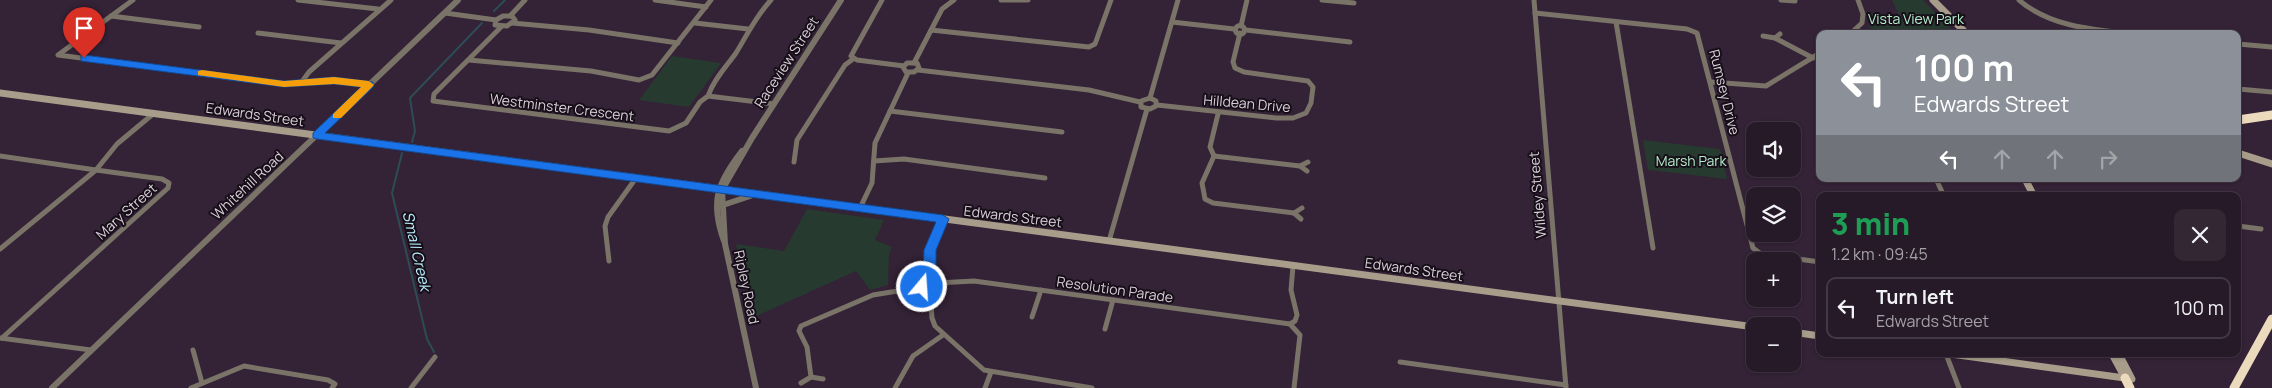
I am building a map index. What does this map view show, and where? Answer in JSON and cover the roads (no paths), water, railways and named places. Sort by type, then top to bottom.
[{"type":"highway","points":[[2241,120],[2272,115]]},
{"type":"highway","points":[[2234,388],[2272,319]]},
{"type":"highway","points":[[2125,378],[2130,388]]},
{"type":"main road","points":[[1933,0],[1964,30]]},
{"type":"main road","name":"Edwards Street","points":[[0,93],[753,195],[1746,326]]},
{"type":"main road","points":[[2241,154],[2272,166]]},
{"type":"main road","points":[[2241,159],[2272,166]]},
{"type":"main road","points":[[1801,333],[1816,335]]},
{"type":"main road","points":[[1974,357],[2132,379],[2121,357]]},
{"type":"main road","points":[[2114,357],[2125,378]]},
{"type":"street","points":[[133,0],[58,55],[284,84],[334,81],[369,85]]},
{"type":"street","points":[[298,0],[378,9]]},
{"type":"street","points":[[301,83],[309,72],[341,43],[371,20],[378,9],[391,0]]},
{"type":"street","name":"Whitehill Road","points":[[52,388],[458,0]]},
{"type":"street","points":[[445,13],[496,20],[510,16],[525,0]]},
{"type":"street","points":[[655,0],[706,7]]},
{"type":"street","points":[[469,60],[538,67],[554,66],[642,80],[652,75],[695,23],[711,0]]},
{"type":"street","points":[[771,0],[748,29],[738,48],[710,87],[708,96],[774,104]]},
{"type":"street","name":"Raceview Street","points":[[719,190],[841,0]]},
{"type":"street","points":[[853,58],[851,54],[882,0]]},
{"type":"street","points":[[853,58],[904,66],[914,63],[942,9],[954,0]]},
{"type":"street","points":[[1000,0],[1028,0]]},
{"type":"street","points":[[931,30],[1089,47],[1095,44],[1111,0]]},
{"type":"street","points":[[1150,98],[1178,0]]},
{"type":"street","points":[[1241,26],[1247,0]]},
{"type":"street","points":[[1322,0],[1354,3]]},
{"type":"street","name":"Wildey Street","points":[[1534,0],[1566,387]]},
{"type":"street","points":[[1781,0],[1795,1]]},
{"type":"street","points":[[1854,30],[1862,23],[1862,9],[1858,0]]},
{"type":"street","points":[[2020,0],[2032,11],[2077,26],[2106,30]]},
{"type":"street","name":"Rumsey Drive","points":[[1535,13],[1687,29],[1697,33],[1753,248],[1761,254],[1816,261]]},
{"type":"street","points":[[110,16],[199,27]]},
{"type":"street","points":[[510,16],[515,18],[512,24]]},
{"type":"street","points":[[496,20],[495,25],[501,27],[512,24],[589,30],[678,42]]},
{"type":"street","points":[[1172,22],[1234,29],[1240,33],[1246,30]]},
{"type":"street","points":[[1616,22],[1653,248]]},
{"type":"street","points":[[695,23],[748,29]]},
{"type":"street","points":[[1234,29],[1241,26]]},
{"type":"street","points":[[1241,26],[1246,30],[1350,42]]},
{"type":"street","name":"Westminster Crescent","points":[[501,27],[434,94],[433,101],[444,104],[669,131],[686,123],[700,102],[708,96]]},
{"type":"street","points":[[258,33],[341,43]]},
{"type":"street","name":"Hilldean Drive","points":[[1157,105],[1206,110],[1218,114],[1291,119],[1303,115],[1310,108],[1313,85],[1308,81],[1244,72],[1234,68],[1233,62],[1240,33]]},
{"type":"street","points":[[1775,38],[1780,34]]},
{"type":"street","points":[[1763,36],[1775,38],[1812,58]]},
{"type":"street","points":[[2241,44],[2272,48]]},
{"type":"street","points":[[1711,82],[1766,86],[1816,56]]},
{"type":"street","points":[[794,162],[797,140],[845,65],[853,58]]},
{"type":"street","points":[[914,63],[918,64],[918,70]]},
{"type":"street","points":[[904,66],[904,71],[908,73]]},
{"type":"street","points":[[860,208],[872,183],[876,143],[908,73],[918,70],[1095,91],[1140,102],[1150,98],[1155,100],[1157,105],[1152,109],[1147,109],[1141,107],[1140,102]]},
{"type":"street","points":[[2241,89],[2272,92]]},
{"type":"street","points":[[1109,241],[1147,109]]},
{"type":"street","points":[[890,112],[1062,132]]},
{"type":"street","points":[[0,249],[96,170],[117,144],[153,114]]},
{"type":"street","points":[[1214,156],[1210,147],[1218,114]]},
{"type":"street","points":[[0,156],[96,170]]},
{"type":"street","points":[[1214,156],[1300,166],[1307,171]]},
{"type":"street","points":[[1214,156],[1207,166],[1201,191],[1204,199],[1213,203],[1294,213],[1301,219]]},
{"type":"street","points":[[874,161],[904,159],[1045,178]]},
{"type":"street","points":[[1300,166],[1308,162]]},
{"type":"street","name":"Mary Street","points":[[1,338],[165,192],[169,186],[167,180],[96,170]]},
{"type":"street","points":[[609,261],[605,226],[608,217],[636,178]]},
{"type":"street","points":[[719,190],[718,227],[725,244]]},
{"type":"street","name":"Ripley Road","points":[[719,190],[723,205],[725,244],[756,388]]},
{"type":"street","points":[[723,205],[753,195]]},
{"type":"street","points":[[1294,213],[1302,208]]},
{"type":"street","points":[[930,279],[930,250],[943,219]]},
{"type":"street","points":[[2241,226],[2261,229]]},
{"type":"street","points":[[1293,266],[1291,290],[1297,315],[1295,322],[1290,324],[1296,328],[1300,335],[1294,388]]},
{"type":"street","points":[[811,377],[807,347],[799,331],[801,326],[873,295],[922,287],[930,290],[936,287],[937,283],[930,279]]},
{"type":"street","points":[[922,287],[923,282],[930,279]]},
{"type":"street","name":"Resolution Parade","points":[[937,283],[974,281],[1290,324]]},
{"type":"street","points":[[930,290],[932,318],[943,335],[980,368],[991,372],[1075,387],[1092,388]]},
{"type":"street","points":[[1032,317],[1040,290]]},
{"type":"street","points":[[1105,328],[1112,300]]},
{"type":"street","points":[[895,388],[905,364],[915,354],[943,335]]},
{"type":"street","points":[[1,338],[91,350]]},
{"type":"street","points":[[194,350],[202,383]]},
{"type":"street","points":[[411,388],[435,357]]},
{"type":"street","points":[[1947,357],[1959,388]]},
{"type":"street","points":[[1400,362],[1566,387]]},
{"type":"street","points":[[191,388],[244,366],[328,380],[334,384],[332,388]]},
{"type":"street","points":[[985,388],[991,372]]},
{"type":"street","points":[[801,383],[811,377],[822,379]]},
{"type":"waterway","name":"Small Creek","points":[[494,11],[505,0]]},
{"type":"waterway","name":"Small Creek","points":[[412,142],[415,131],[410,98],[482,23]]},
{"type":"waterway","name":"Small Creek","points":[[402,153],[392,193],[427,339],[434,352]]},
{"type":"park label","name":"Vista View Park","points":[[1916,18]]},
{"type":"park label","name":"Marsh Park","points":[[1691,160]]}]
